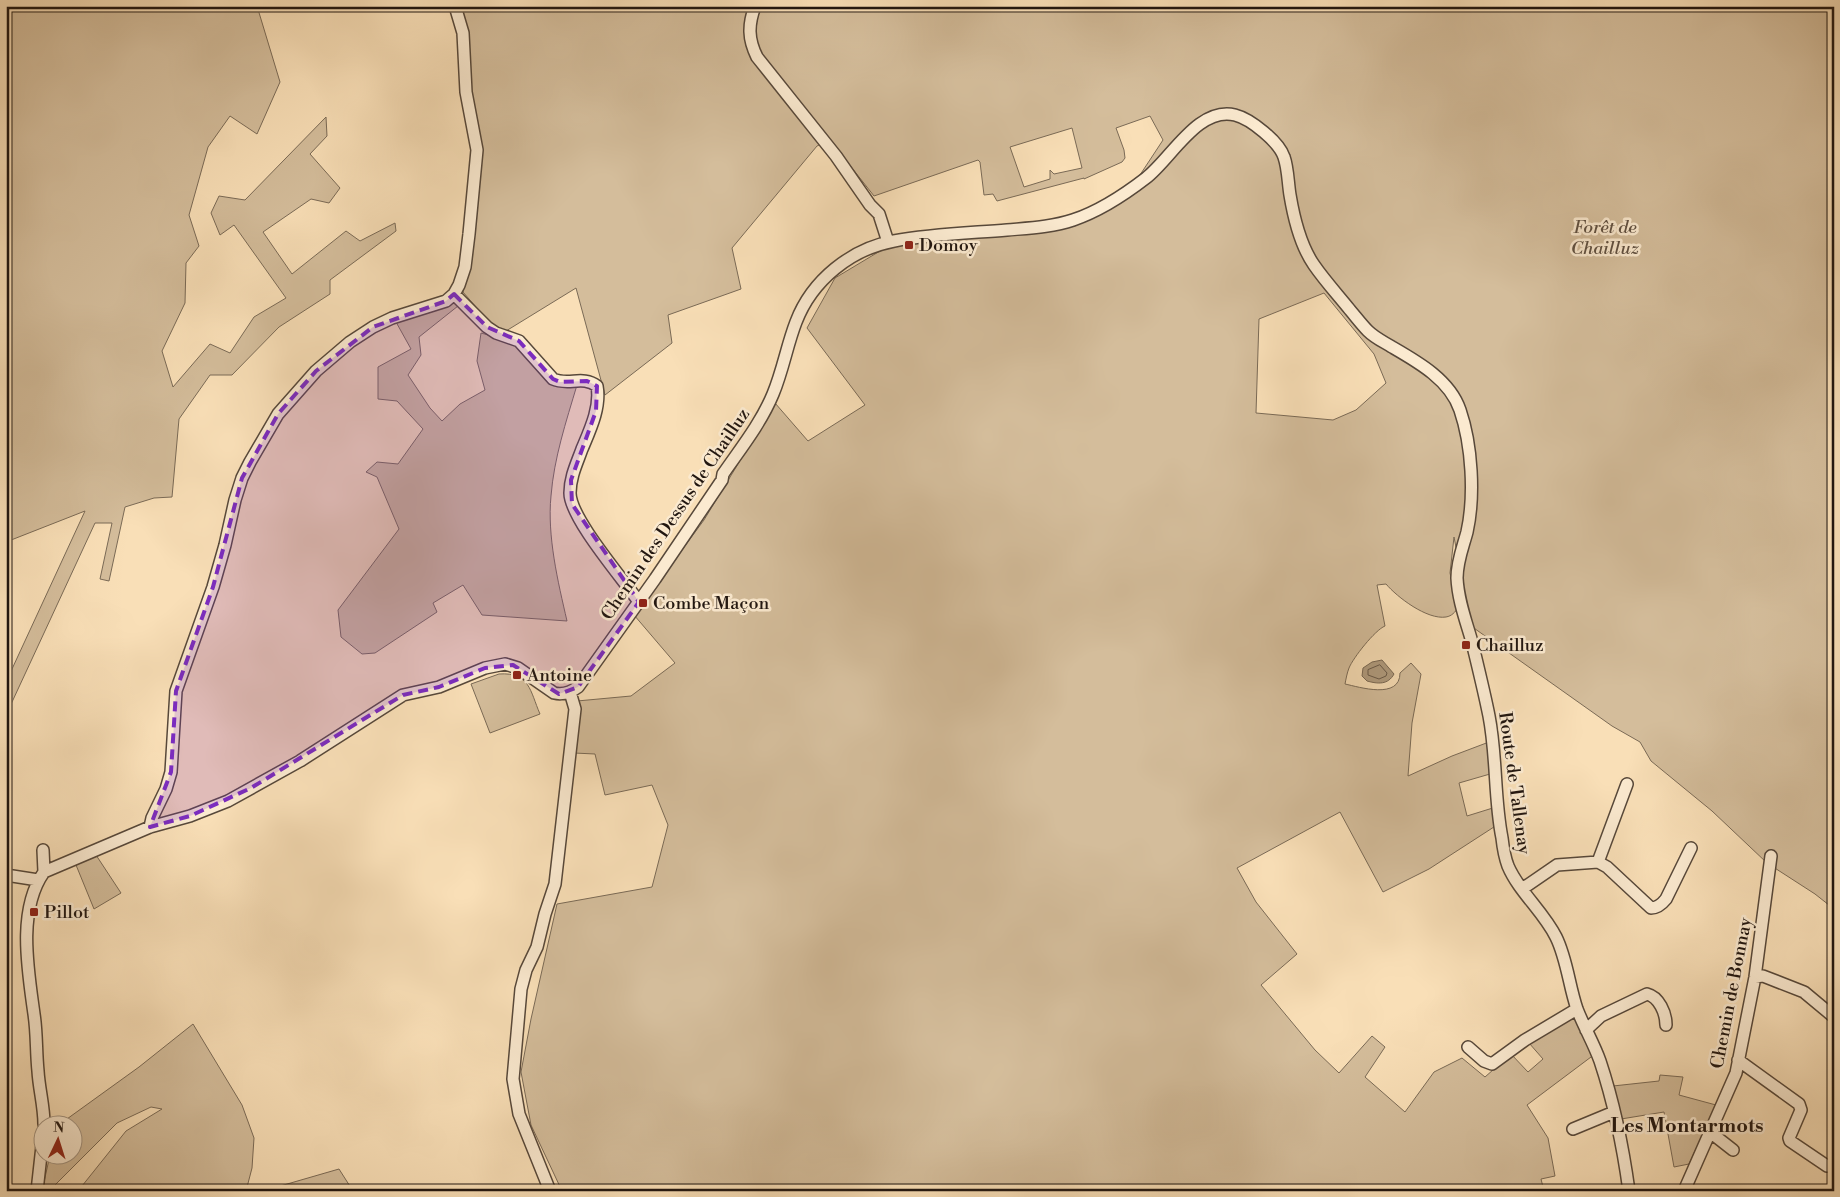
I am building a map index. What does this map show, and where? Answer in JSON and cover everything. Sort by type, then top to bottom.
[{"type":"street","points":[[150,827],[171,772],[176,691],[213,587],[226,545],[235,500],[242,478],[250,462],[278,414],[316,371],[350,342],[373,327],[392,318],[446,301],[454,294],[459,285],[465,267],[477,150],[466,92],[463,34],[455,6]]},
{"type":"street","points":[[755,6],[749,32],[751,45],[756,57],[836,156],[870,205],[879,214],[888,242]]},
{"type":"street","name":"Chemin des Dessus de Chailluz","points":[[570,692],[578,687],[639,602],[722,480],[723,474],[761,418],[784,363],[797,319],[817,286],[832,271],[862,251],[888,242],[1036,227],[1075,219],[1102,208],[1150,175],[1189,133],[1202,122],[1219,115],[1232,114],[1250,122],[1264,133],[1284,155],[1291,201],[1300,239],[1312,262],[1370,334],[1414,360],[1433,374],[1458,403],[1471,464],[1470,514],[1467,532],[1458,559],[1457,577],[1465,616]]},
{"type":"street","points":[[454,294],[487,327],[496,333],[519,341],[553,379],[560,382],[587,381],[597,386],[596,411],[571,480],[572,504],[592,537],[639,602]]},
{"type":"street","name":"Route de Tallenay","points":[[1465,616],[1494,741],[1501,835],[1510,870],[1555,935],[1577,1009],[1599,1059],[1614,1112],[1629,1191]]},
{"type":"street","points":[[6,876],[41,876],[150,827],[190,816],[228,801],[300,761],[403,695],[439,687],[484,668],[505,664],[513,665],[554,693],[570,692],[575,709],[555,884],[544,914],[537,947],[526,970],[522,989],[513,1078],[519,1114],[550,1191]]},
{"type":"street","points":[[1598,862],[1627,784]]},
{"type":"street","points":[[1522,889],[1558,865],[1598,862],[1607,867],[1651,908],[1654,908],[1661,905],[1666,898],[1692,848]]},
{"type":"street","points":[[43,850],[41,876],[28,916],[27,955],[43,1114]]},
{"type":"street","name":"Chemin de Bonnay","points":[[1684,1191],[1736,1073],[1756,977],[1771,856]]},
{"type":"street","points":[[1756,977],[1763,976],[1804,992],[1831,1014],[1834,1002]]},
{"type":"street","points":[[1586,1030],[1601,1016],[1647,994],[1656,998],[1664,1013],[1666,1025]]},
{"type":"street","points":[[1468,1047],[1484,1061],[1492,1064],[1525,1040],[1577,1009]]},
{"type":"street","points":[[1738,1060],[1799,1104],[1801,1110],[1789,1138],[1790,1141],[1826,1166]]},
{"type":"street","points":[[1574,1129],[1614,1112]]},
{"type":"street","points":[[1710,1132],[1733,1150]]},
{"type":"street","points":[[37,1191],[40,1164]]},
{"type":"highlighted area","points":[[454,294],[487,327],[519,341],[553,379],[560,382],[587,381],[597,386],[596,411],[571,480],[572,504],[639,602],[578,687],[559,694],[513,665],[485,668],[439,687],[403,695],[251,788],[190,816],[150,827],[171,772],[176,691],[213,587],[242,478],[278,414],[316,371],[373,327],[446,301]]},
{"type":"green space","points":[[6,6],[257,6],[280,82],[257,134],[230,116],[208,147],[189,215],[199,246],[186,263],[185,303],[162,351],[173,387],[210,344],[230,353],[254,317],[286,298],[234,225],[220,235],[211,213],[219,196],[245,200],[326,117],[327,136],[310,154],[340,188],[329,203],[311,199],[263,232],[292,274],[346,231],[360,241],[395,223],[396,231],[330,280],[330,294],[279,327],[232,375],[210,375],[179,419],[172,497],[154,498],[125,507],[109,581],[100,579],[112,523],[95,523],[6,715],[6,682],[85,511],[6,542]]},
{"type":"green space","name":"Forêt de Chailluz","points":[[459,6],[1834,6],[1834,909],[1815,894],[1767,863],[1712,811],[1651,761],[1640,742],[1612,726],[1471,626],[1454,537],[1450,573],[1458,608],[1453,614],[1446,617],[1430,615],[1405,601],[1386,584],[1377,585],[1385,626],[1370,638],[1355,658],[1349,668],[1345,684],[1378,690],[1393,687],[1398,681],[1400,673],[1411,663],[1421,674],[1412,723],[1408,776],[1489,742],[1490,774],[1459,783],[1467,816],[1496,807],[1497,825],[1429,869],[1383,892],[1340,812],[1237,868],[1256,902],[1297,954],[1261,985],[1315,1050],[1339,1073],[1372,1036],[1385,1047],[1365,1077],[1405,1112],[1434,1072],[1462,1058],[1485,1077],[1511,1054],[1528,1072],[1543,1059],[1529,1043],[1575,1015],[1595,1054],[1527,1105],[1548,1138],[1555,1176],[1541,1179],[1544,1191],[562,1191],[531,1125],[521,1072],[557,904],[652,887],[668,825],[652,785],[605,795],[595,754],[574,753],[577,701],[631,696],[675,663],[634,615],[704,520],[775,403],[808,441],[865,405],[807,328],[835,278],[895,242],[1064,218],[1092,207],[1136,181],[1163,140],[1150,116],[1116,128],[1124,150],[1125,158],[1122,162],[1084,179],[997,201],[993,194],[984,195],[980,162],[978,160],[874,196],[830,140],[817,146],[732,248],[741,289],[668,315],[672,343],[605,395],[576,288],[506,331],[495,329],[463,292],[468,267],[481,144],[468,75]],"holes":[[[1072,128],[1082,168],[1054,174],[1050,170],[1050,179],[1024,187],[1010,147]],[[1324,293],[1374,354],[1386,383],[1356,410],[1333,420],[1256,413],[1259,319]]]},
{"type":"green space","points":[[452,300],[458,306],[419,337],[421,355],[408,375],[430,408],[442,421],[460,404],[485,390],[477,361],[481,333],[517,343],[553,384],[577,385],[558,454],[550,511],[554,559],[567,621],[482,615],[463,585],[433,603],[437,612],[375,653],[362,654],[341,637],[338,610],[399,529],[377,477],[366,472],[377,462],[398,464],[423,429],[397,401],[378,399],[378,367],[411,349],[396,322]]},
{"type":"green space","points":[[499,674],[517,676],[523,680],[531,691],[540,714],[490,733],[471,684]]},
{"type":"green space","points":[[96,855],[121,893],[94,909],[76,865]]},
{"type":"green space","points":[[193,1024],[242,1105],[254,1138],[252,1168],[246,1191],[78,1191],[126,1131],[162,1109],[151,1107],[117,1123],[82,1158],[82,1114],[74,1114],[139,1067]]},
{"type":"green space","points":[[1660,1075],[1683,1077],[1679,1095],[1716,1105],[1689,1164],[1674,1167],[1664,1112],[1621,1119],[1613,1086],[1659,1081]]},
{"type":"green space","points":[[48,1164],[76,1164],[49,1191],[42,1191]]},
{"type":"green space","points":[[339,1169],[353,1191],[263,1191]]},
{"type":"water","points":[[1382,660],[1394,674],[1392,678],[1382,683],[1367,681],[1362,676],[1363,668],[1372,662]]},
{"type":"place","name":"Domoy","points":[[909,245]]},
{"type":"place","name":"Combe Maçon","points":[[643,603]]},
{"type":"place","name":"Chailluz","points":[[1466,645]]},
{"type":"place","name":"Antoine","points":[[517,675]]},
{"type":"place","name":"Pillot","points":[[34,912]]},
{"type":"district","name":"Les Montarmots","points":[[1687,1125]]}]
